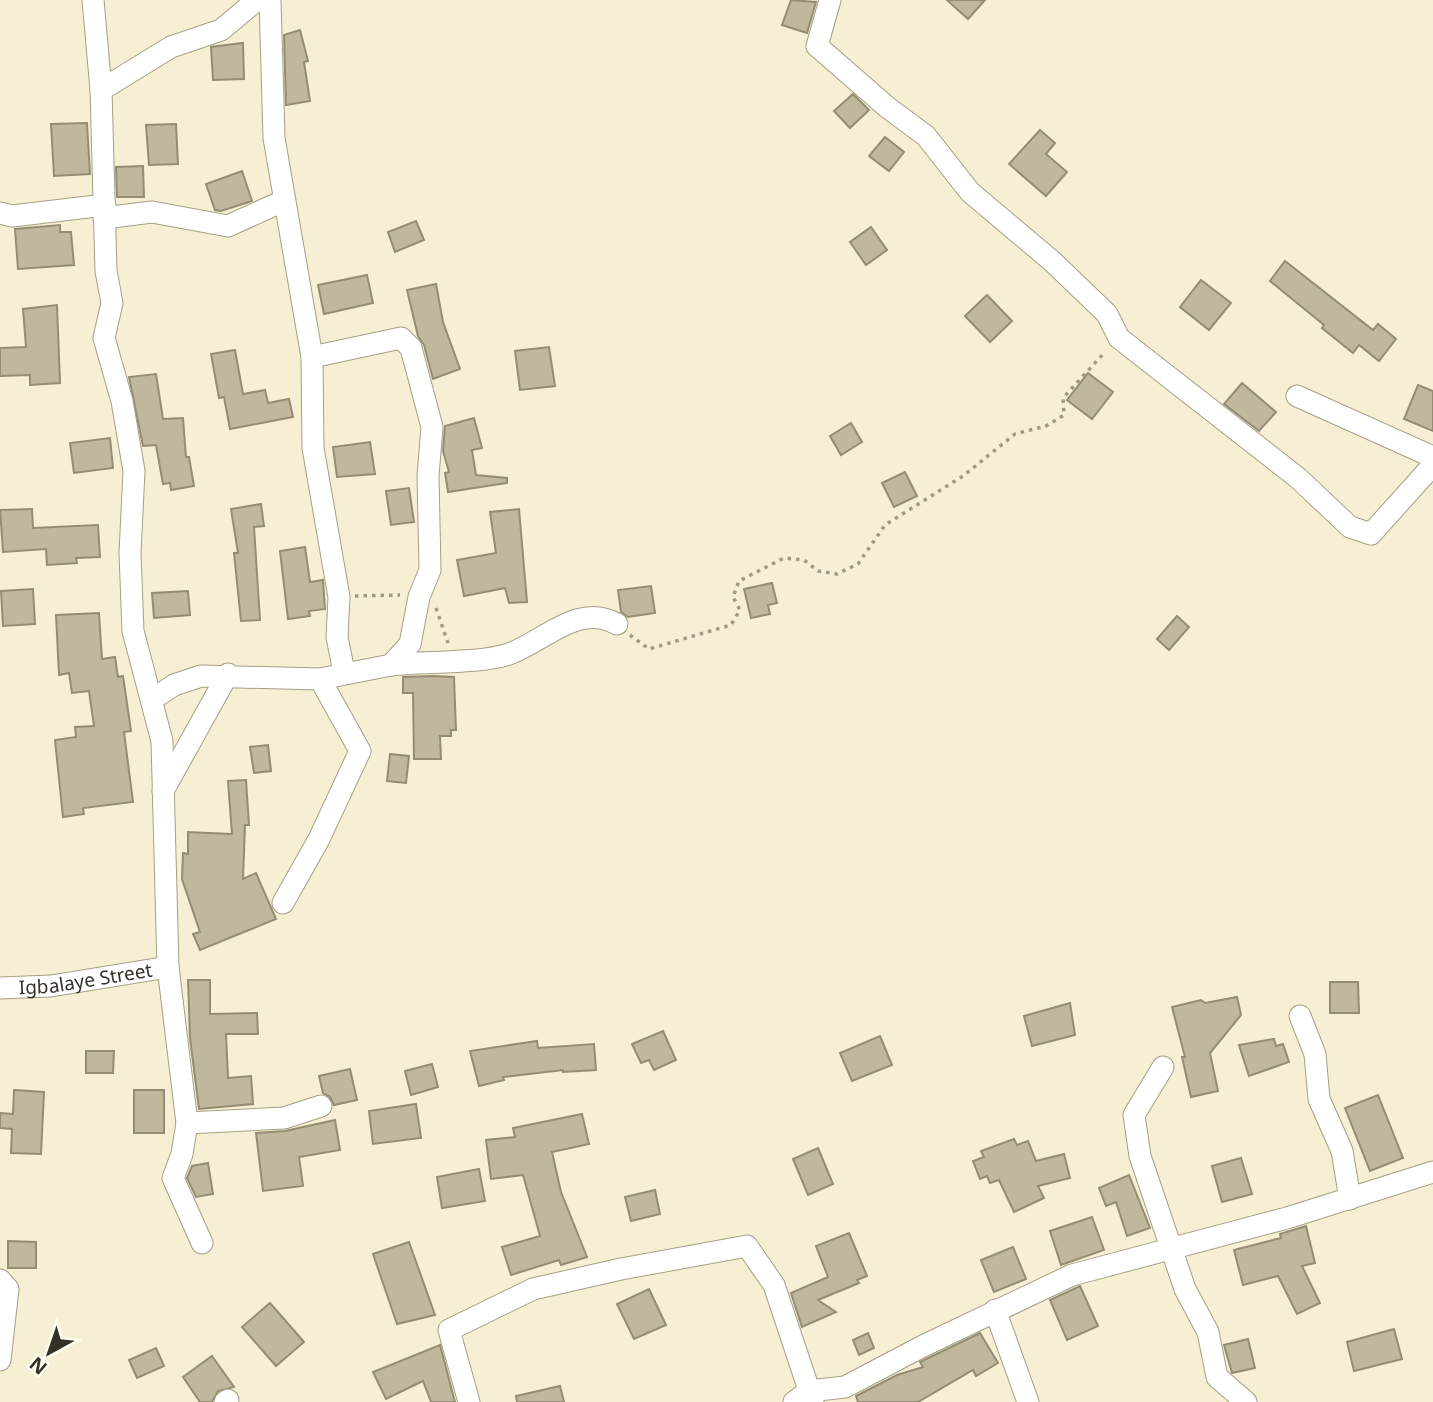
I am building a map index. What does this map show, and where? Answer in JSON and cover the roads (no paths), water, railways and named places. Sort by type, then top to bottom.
[{"type":"street","points":[[93,0],[101,90],[106,271],[112,303],[104,338],[122,401],[134,471],[130,553],[133,631],[162,741],[168,967],[187,1123],[182,1154],[173,1178],[202,1243]]},
{"type":"street","points":[[101,90],[171,47],[221,30],[257,0]]},
{"type":"street","points":[[270,0],[274,138],[312,357],[313,448],[339,597],[337,637],[344,672]]},
{"type":"street","points":[[830,0],[817,46],[887,107],[926,136],[970,192],[1053,262],[1107,314],[1119,338],[1297,478],[1350,527],[1371,534],[1433,465]]},
{"type":"street","points":[[0,213],[12,216],[104,211],[152,212],[228,226],[284,201]]},
{"type":"street","points":[[312,357],[401,338],[408,342],[432,427],[428,476],[430,570],[419,597],[410,644],[391,664]]},
{"type":"street","points":[[1297,396],[1433,457]]},
{"type":"street","points":[[153,699],[174,685],[201,676],[228,674],[320,679],[391,664],[508,654],[579,618],[594,616],[617,624]]},
{"type":"street","points":[[163,792],[228,674]]},
{"type":"street","points":[[283,903],[319,839],[360,751],[320,679]]},
{"type":"street","name":"Igbalaye Street","points":[[0,988],[51,986],[168,967]]},
{"type":"street","points":[[1300,1016],[1315,1054],[1318,1099],[1342,1151],[1350,1199]]},
{"type":"street","points":[[1163,1067],[1134,1115],[1140,1156],[1185,1289],[1208,1332],[1217,1377],[1245,1402]]},
{"type":"street","points":[[187,1123],[284,1118],[321,1106]]},
{"type":"street","points":[[469,1402],[449,1330],[533,1289],[661,1261],[747,1246],[775,1285],[805,1398],[841,1395],[995,1310],[1072,1275],[1350,1199],[1433,1172]]},
{"type":"street","points":[[0,1280],[8,1289],[0,1360]]},
{"type":"street","points":[[995,1310],[1028,1402]]}]
